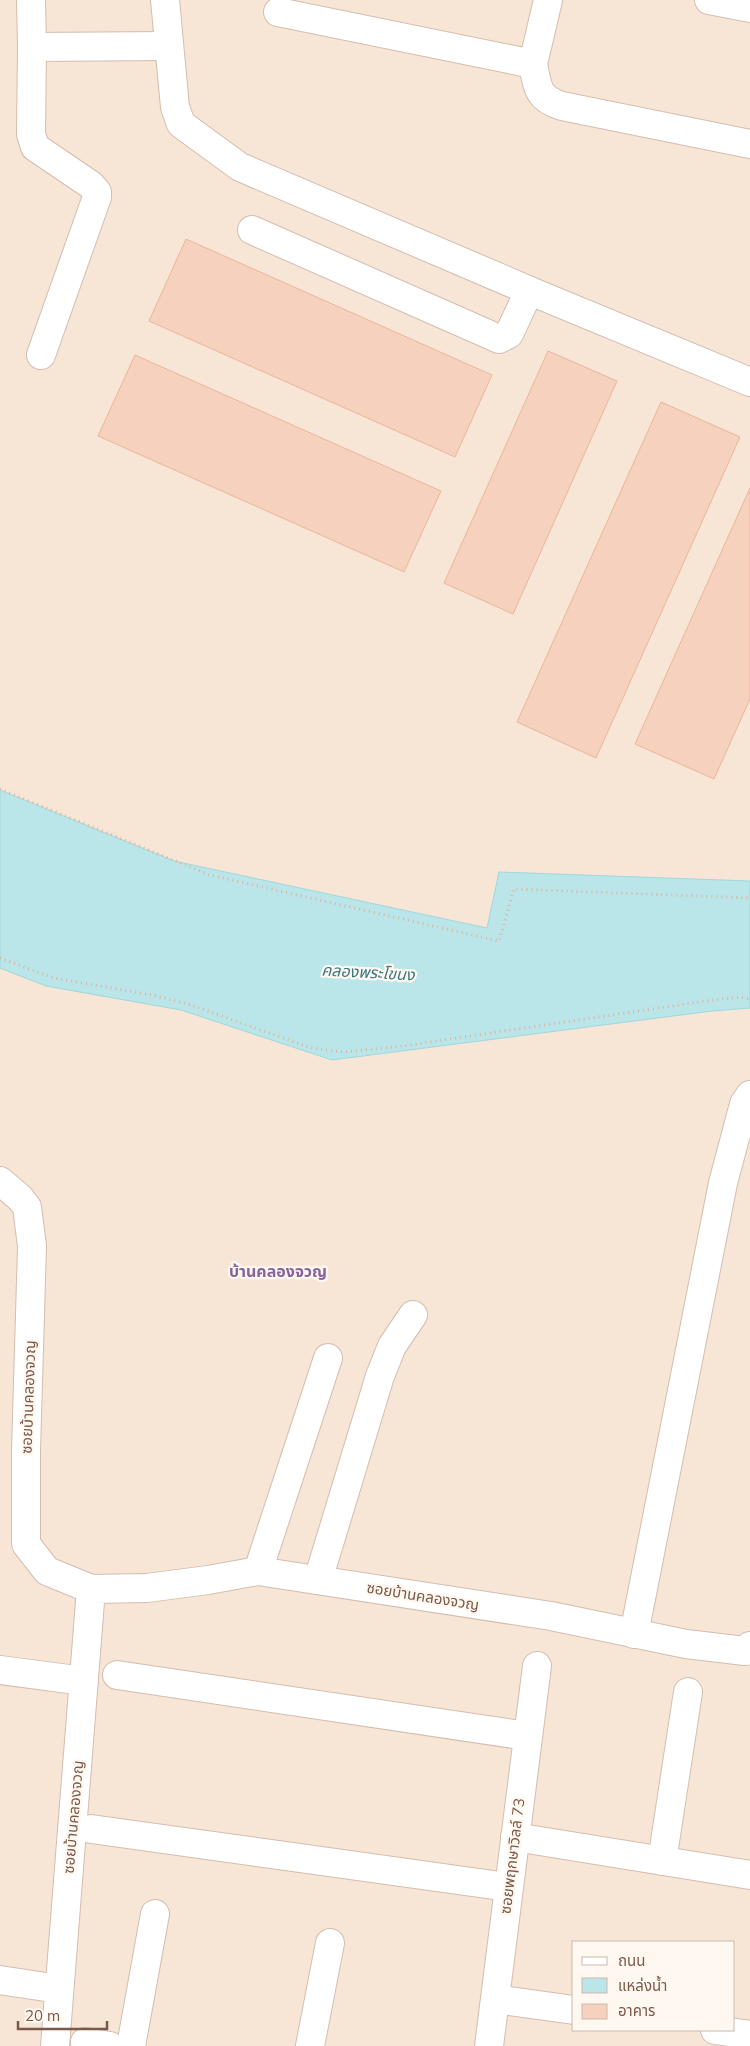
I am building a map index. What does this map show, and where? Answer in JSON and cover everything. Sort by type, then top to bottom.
[{"type":"street","points":[[31,0],[31,134],[35,147],[91,185],[97,192],[97,197],[41,355]]},
{"type":"street","points":[[165,0],[175,107],[181,124],[240,167],[529,291],[750,382]]},
{"type":"street","points":[[548,0],[533,64],[538,89],[547,101],[562,106],[750,144]]},
{"type":"street","points":[[709,0],[750,8]]},
{"type":"street","points":[[278,12],[533,64]]},
{"type":"street","points":[[32,47],[168,46]]},
{"type":"street","points":[[252,230],[499,339],[509,334],[529,291]]},
{"type":"street","points":[[634,1634],[723,1183],[744,1104],[750,1095]]},
{"type":"street","name":"ซอยบ้านคลองจวญ","points":[[0,1181],[20,1198],[27,1207],[32,1246],[26,1451],[26,1544],[47,1571],[91,1589],[147,1588],[258,1571],[552,1616],[634,1634],[722,1649],[745,1651],[750,1646]]},
{"type":"street","points":[[318,1580],[380,1376],[392,1346],[414,1315]]},
{"type":"street","points":[[258,1571],[328,1358]]},
{"type":"street","name":"ซอยบ้านคลองจวญ","points":[[55,2046],[91,1589]]},
{"type":"street","name":"ซอยพฤกษาวิลล์ 73","points":[[488,2046],[527,1736],[538,1666]]},
{"type":"street","points":[[0,1670],[84,1681]]},
{"type":"street","points":[[117,1675],[527,1736]]},
{"type":"street","points":[[662,1861],[688,1692]]},
{"type":"street","points":[[91,1829],[508,1888]]},
{"type":"street","points":[[514,1837],[750,1874]]},
{"type":"street","points":[[131,2046],[155,1914]]},
{"type":"street","points":[[310,2046],[330,1943]]},
{"type":"street","points":[[0,1980],[60,1989]]},
{"type":"street","points":[[495,1999],[572,2010]]},
{"type":"street","points":[[722,2031],[750,2035]]},
{"type":"path","points":[[0,789],[210,875],[499,941],[514,889],[750,898]]},
{"type":"path","points":[[0,958],[54,978],[188,1004],[311,1048],[344,1052],[412,1045],[706,1001],[750,999]]},
{"type":"shaded area","points":[[0,0],[750,0],[750,2046],[0,2046]]},
{"type":"water","name":"คลองพระโขนง","points":[[0,790],[174,861],[487,928],[499,872],[750,881],[750,1008],[712,1011],[332,1060],[181,1010],[46,986],[0,968]]},
{"type":"building","points":[[186,239],[492,375],[455,457],[149,321]]},
{"type":"building","points":[[548,351],[617,381],[513,614],[444,583]]},
{"type":"building","points":[[135,355],[441,491],[404,572],[98,436]]},
{"type":"building","points":[[661,402],[740,437],[596,758],[517,722]]},
{"type":"building","points":[[750,488],[750,699],[714,779],[635,744]]},
{"type":"district","name":"บ้านคลองจวญ","points":[[278,1271]]}]
